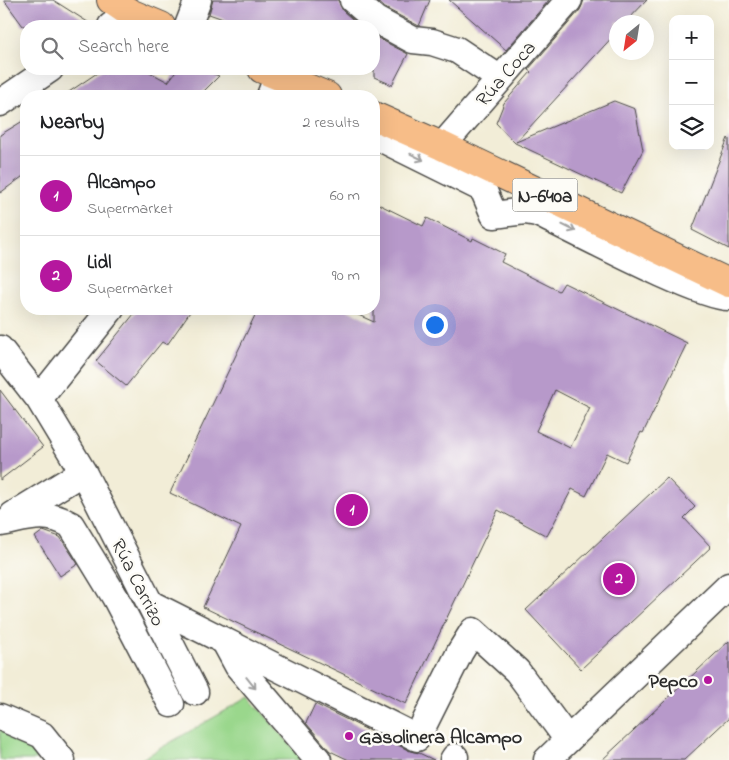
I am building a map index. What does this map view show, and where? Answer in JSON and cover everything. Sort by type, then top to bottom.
[{"type":"main road","points":[[117,13],[141,20]]},
{"type":"main road","points":[[270,80],[306,90]]},
{"type":"main road","name":"N-640a","points":[[380,119],[442,146],[729,283]]},
{"type":"street","points":[[190,20],[198,0]]},
{"type":"street","points":[[353,0],[376,20]]},
{"type":"street","name":"Rúa Coca","points":[[442,146],[499,78],[569,0]]},
{"type":"street","points":[[380,22],[413,40],[432,42],[457,50],[499,78]]},
{"type":"street","points":[[0,103],[41,75]]},
{"type":"street","points":[[380,138],[483,189],[490,223],[525,211],[537,213],[678,280],[721,298],[729,297]]},
{"type":"street","points":[[39,399],[106,315]]},
{"type":"street","name":"Rúa Carrizo","points":[[0,349],[39,399],[83,472],[195,692]]},
{"type":"street","points":[[0,523],[83,472]]},
{"type":"street","points":[[0,523],[42,515],[60,519],[71,525],[115,597],[171,704]]},
{"type":"street","points":[[547,760],[729,586]]},
{"type":"street","points":[[151,604],[417,738],[460,652],[473,631],[517,671],[568,740]]},
{"type":"street","points":[[225,642],[238,666],[318,760]]},
{"type":"street","points":[[0,717],[42,735],[62,760]]},
{"type":"green space","points":[[249,697],[304,760],[140,760]]},
{"type":"green space","points":[[0,717],[62,760],[0,760]]},
{"type":"building","points":[[4,0],[53,0],[85,20],[20,20],[20,22]]},
{"type":"building","points":[[213,0],[338,0],[343,11],[353,20],[226,20],[209,14]]},
{"type":"building","points":[[376,0],[430,0],[419,26],[385,8]]},
{"type":"building","points":[[449,0],[549,0],[506,50]]},
{"type":"building","points":[[584,0],[647,0],[633,15],[609,15],[609,41],[516,142],[614,101],[635,109],[643,150],[621,193],[515,143],[496,123],[504,103],[531,72],[528,70],[580,10]]},
{"type":"building","points":[[380,39],[408,54],[392,85],[374,77],[374,75],[380,75]]},
{"type":"building","points":[[94,75],[155,75],[168,82],[173,75],[219,76],[205,90],[72,90]]},
{"type":"building","points":[[20,123],[20,178],[0,193],[0,135]]},
{"type":"building","points":[[729,139],[729,249],[692,230]]},
{"type":"building","points":[[380,205],[423,226],[427,218],[472,241],[473,238],[505,254],[501,262],[559,291],[564,283],[687,343],[643,433],[641,432],[626,462],[607,453],[586,496],[572,489],[547,536],[498,510],[406,704],[203,607],[241,527],[170,493],[255,315],[358,315],[374,322],[374,315],[380,315]],"holes":[[[555,390],[590,408],[570,448],[536,431]]]},
{"type":"building","points":[[133,315],[188,315],[167,345],[162,342],[126,386],[96,361]]},
{"type":"building","points":[[0,390],[43,447],[0,480]]},
{"type":"building","points":[[667,478],[695,507],[684,518],[711,547],[581,669],[526,610]]},
{"type":"building","points":[[43,531],[60,537],[78,564],[60,576],[35,537]]},
{"type":"building","name":"Pepco","points":[[729,641],[729,718],[684,760],[602,760]]},
{"type":"building","name":"Gasolinera Alcampo","points":[[315,704],[410,751],[434,760],[349,760],[330,751],[306,723]]},
{"type":"place","name":"Alcampo","points":[[352,510]]},
{"type":"place","name":"Lidl","points":[[619,579]]},
{"type":"place","name":"Pepco","points":[[708,680]]},
{"type":"place","name":"Gasolinera Alcampo","points":[[349,736]]}]
